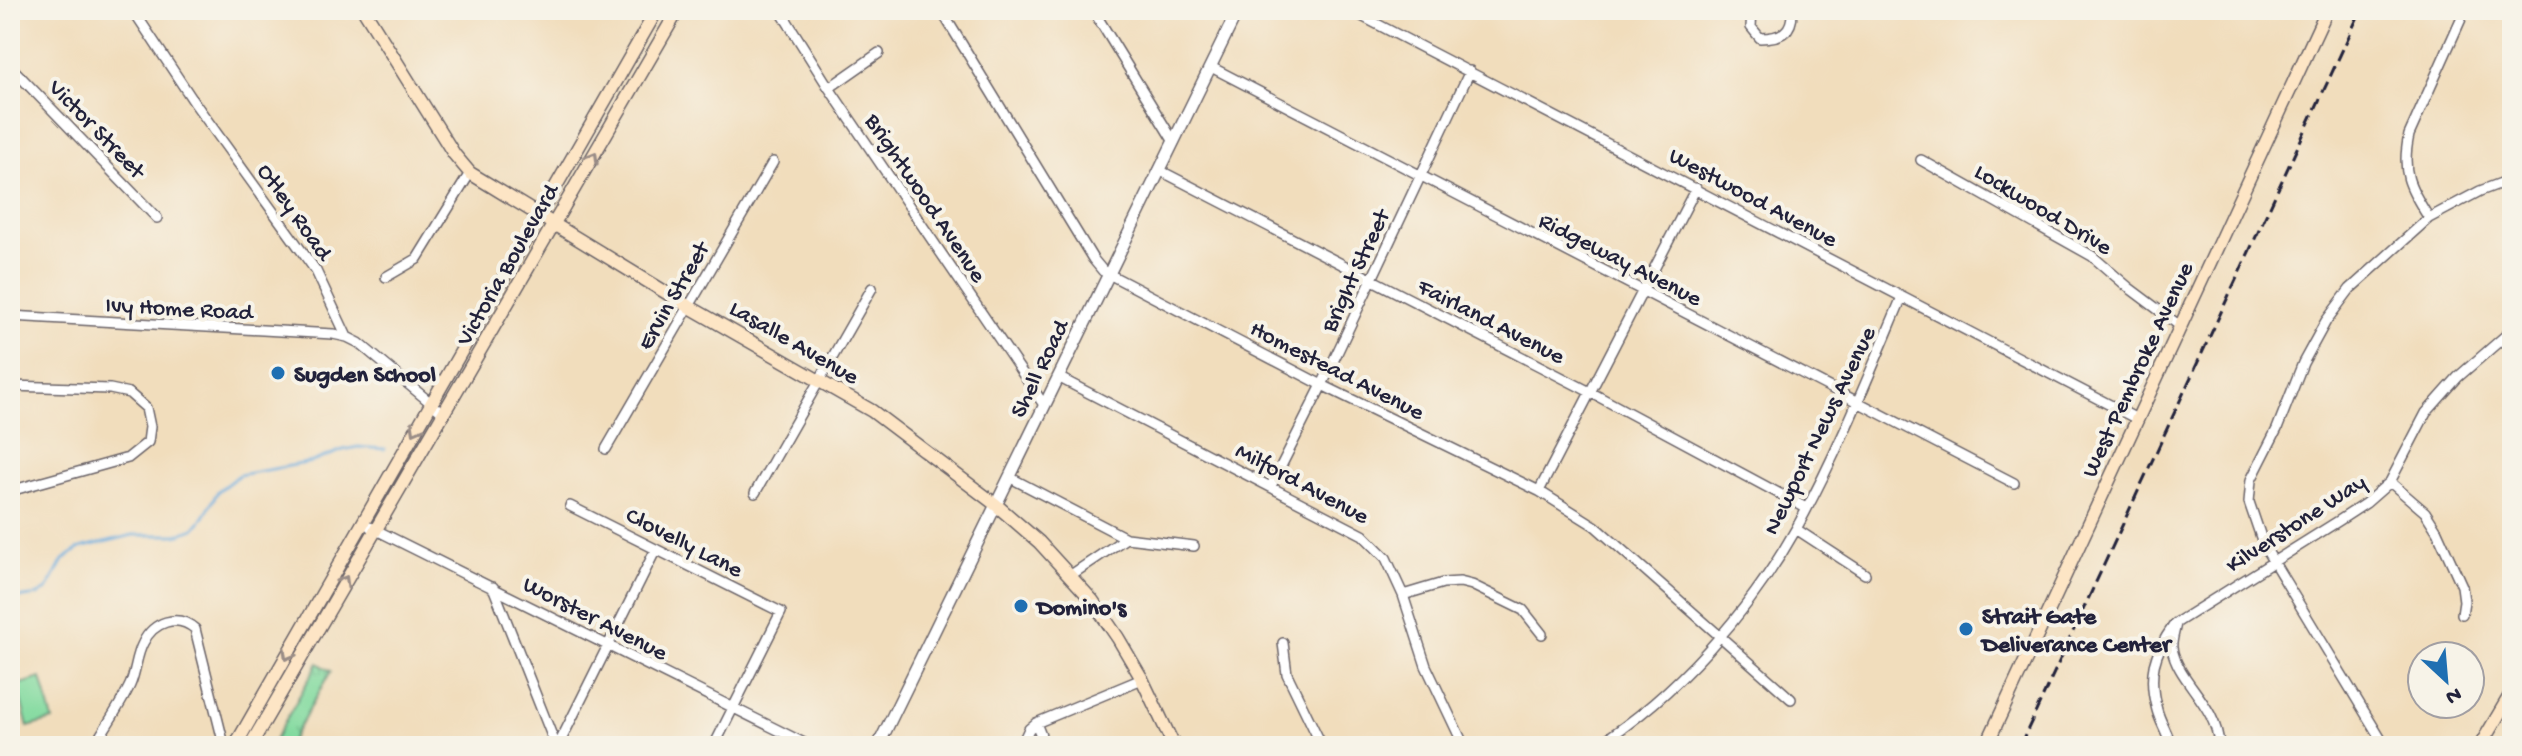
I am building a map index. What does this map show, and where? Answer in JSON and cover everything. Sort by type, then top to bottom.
[{"type":"main road","name":"Lasalle Avenue","points":[[364,10],[454,154],[470,173],[905,434],[1039,542],[1092,600],[1118,638],[1142,679],[1174,746]]},
{"type":"main road","name":"Victoria Boulevard","points":[[250,746],[369,526],[430,403],[657,10]]},
{"type":"main road","name":"Victoria Boulevard","points":[[234,746],[369,526],[444,414],[678,10]]},
{"type":"main road","name":"West Pembroke Avenue","points":[[1986,746],[2327,10]]},
{"type":"main road","points":[[2480,746],[2512,692]]},
{"type":"street","name":"Otley Road","points":[[133,10],[194,102],[316,271],[347,337],[359,343],[444,414]]},
{"type":"street","name":"Brightwood Avenue","points":[[780,10],[829,88],[1044,405]]},
{"type":"street","name":"Homestead Avenue","points":[[941,10],[1093,259],[1108,274],[1322,385],[1539,491],[1595,526],[1791,699]]},
{"type":"street","points":[[1093,10],[1174,142]]},
{"type":"street","name":"Shell Road","points":[[878,746],[1238,10]]},
{"type":"street","name":"Westwood Avenue","points":[[1350,10],[2137,419]]},
{"type":"street","points":[[1752,10],[1751,27],[1760,38],[1771,38],[1780,37],[1788,31],[1792,10]]},
{"type":"street","points":[[2429,218],[2408,180],[2406,148],[2465,10]]},
{"type":"street","points":[[829,88],[879,53]]},
{"type":"street","name":"Victor Street","points":[[10,66],[157,218]]},
{"type":"street","name":"Ridgeway Avenue","points":[[1211,67],[2014,483]]},
{"type":"street","name":"Bright Street","points":[[1271,486],[1470,71]]},
{"type":"street","name":"Lockwood Drive","points":[[1921,160],[2092,256],[2180,326]]},
{"type":"street","name":"Ervin Street","points":[[606,449],[773,162]]},
{"type":"street","name":"Fairland Avenue","points":[[1159,170],[1590,392],[1806,508]]},
{"type":"street","points":[[386,277],[417,259],[470,173]]},
{"type":"street","points":[[2385,746],[2273,561],[2256,527],[2249,502],[2251,480],[2277,429],[2303,363],[2326,321],[2350,289],[2429,218],[2459,201],[2512,179]]},
{"type":"street","points":[[1539,491],[1696,188]]},
{"type":"street","points":[[755,493],[872,288]]},
{"type":"street","name":"Newport News Avenue","points":[[1596,746],[1609,743],[1674,685],[1720,635],[1769,572],[1796,529],[1857,402],[1902,297]]},
{"type":"street","name":"Ivy Home Road","points":[[10,316],[347,337]]},
{"type":"street","name":"Kilverstone Way","points":[[2171,746],[2157,711],[2151,676],[2160,645],[2176,623],[2366,503],[2390,482],[2426,413],[2458,377],[2512,330]]},
{"type":"street","name":"Milford Avenue","points":[[1058,377],[1363,535],[1386,558],[1403,595],[1426,666],[1464,746]]},
{"type":"street","points":[[10,386],[117,390],[143,403],[150,421],[148,442],[128,458],[10,491]]},
{"type":"street","points":[[1009,477],[1126,538],[1194,546]]},
{"type":"street","points":[[2390,482],[2425,512],[2437,531],[2462,586],[2462,614]]},
{"type":"street","name":"Clovelly Lane","points":[[570,506],[781,612],[733,707]]},
{"type":"street","name":"Worster Avenue","points":[[369,526],[810,746]]},
{"type":"street","points":[[1796,529],[1865,574]]},
{"type":"street","points":[[1071,575],[1126,538]]},
{"type":"street","points":[[557,746],[656,549]]},
{"type":"street","points":[[1403,595],[1443,583],[1472,585],[1523,610],[1542,634]]},
{"type":"street","points":[[493,587],[557,746]]},
{"type":"street","points":[[94,746],[131,683],[142,644],[151,631],[164,622],[175,620],[186,622],[195,629],[223,741],[234,746]]},
{"type":"street","points":[[2176,623],[2172,647],[2206,705],[2216,727],[2219,746]]},
{"type":"street","points":[[1283,643],[1287,674],[1322,746]]},
{"type":"street","points":[[1021,746],[1029,729],[1036,723],[1142,679]]},
{"type":"street","points":[[714,746],[733,707]]},
{"type":"street","points":[[1036,723],[1045,746]]},
{"type":"green space","points":[[318,663],[331,671],[288,746],[271,746]]},
{"type":"green space","points":[[41,678],[53,720],[28,727],[17,685]]},
{"type":"waterway","points":[[10,603],[47,590],[63,560],[80,548],[133,535],[177,535],[194,529],[218,491],[239,475],[312,462],[358,447],[385,449]]},
{"type":"railway","points":[[2020,746],[2361,10]]},
{"type":"place","name":"Sugden School","points":[[278,373]]},
{"type":"place","name":"Domino's","points":[[1021,606]]},
{"type":"place","name":"Strait Gate Deliverance Center","points":[[1966,629]]}]
